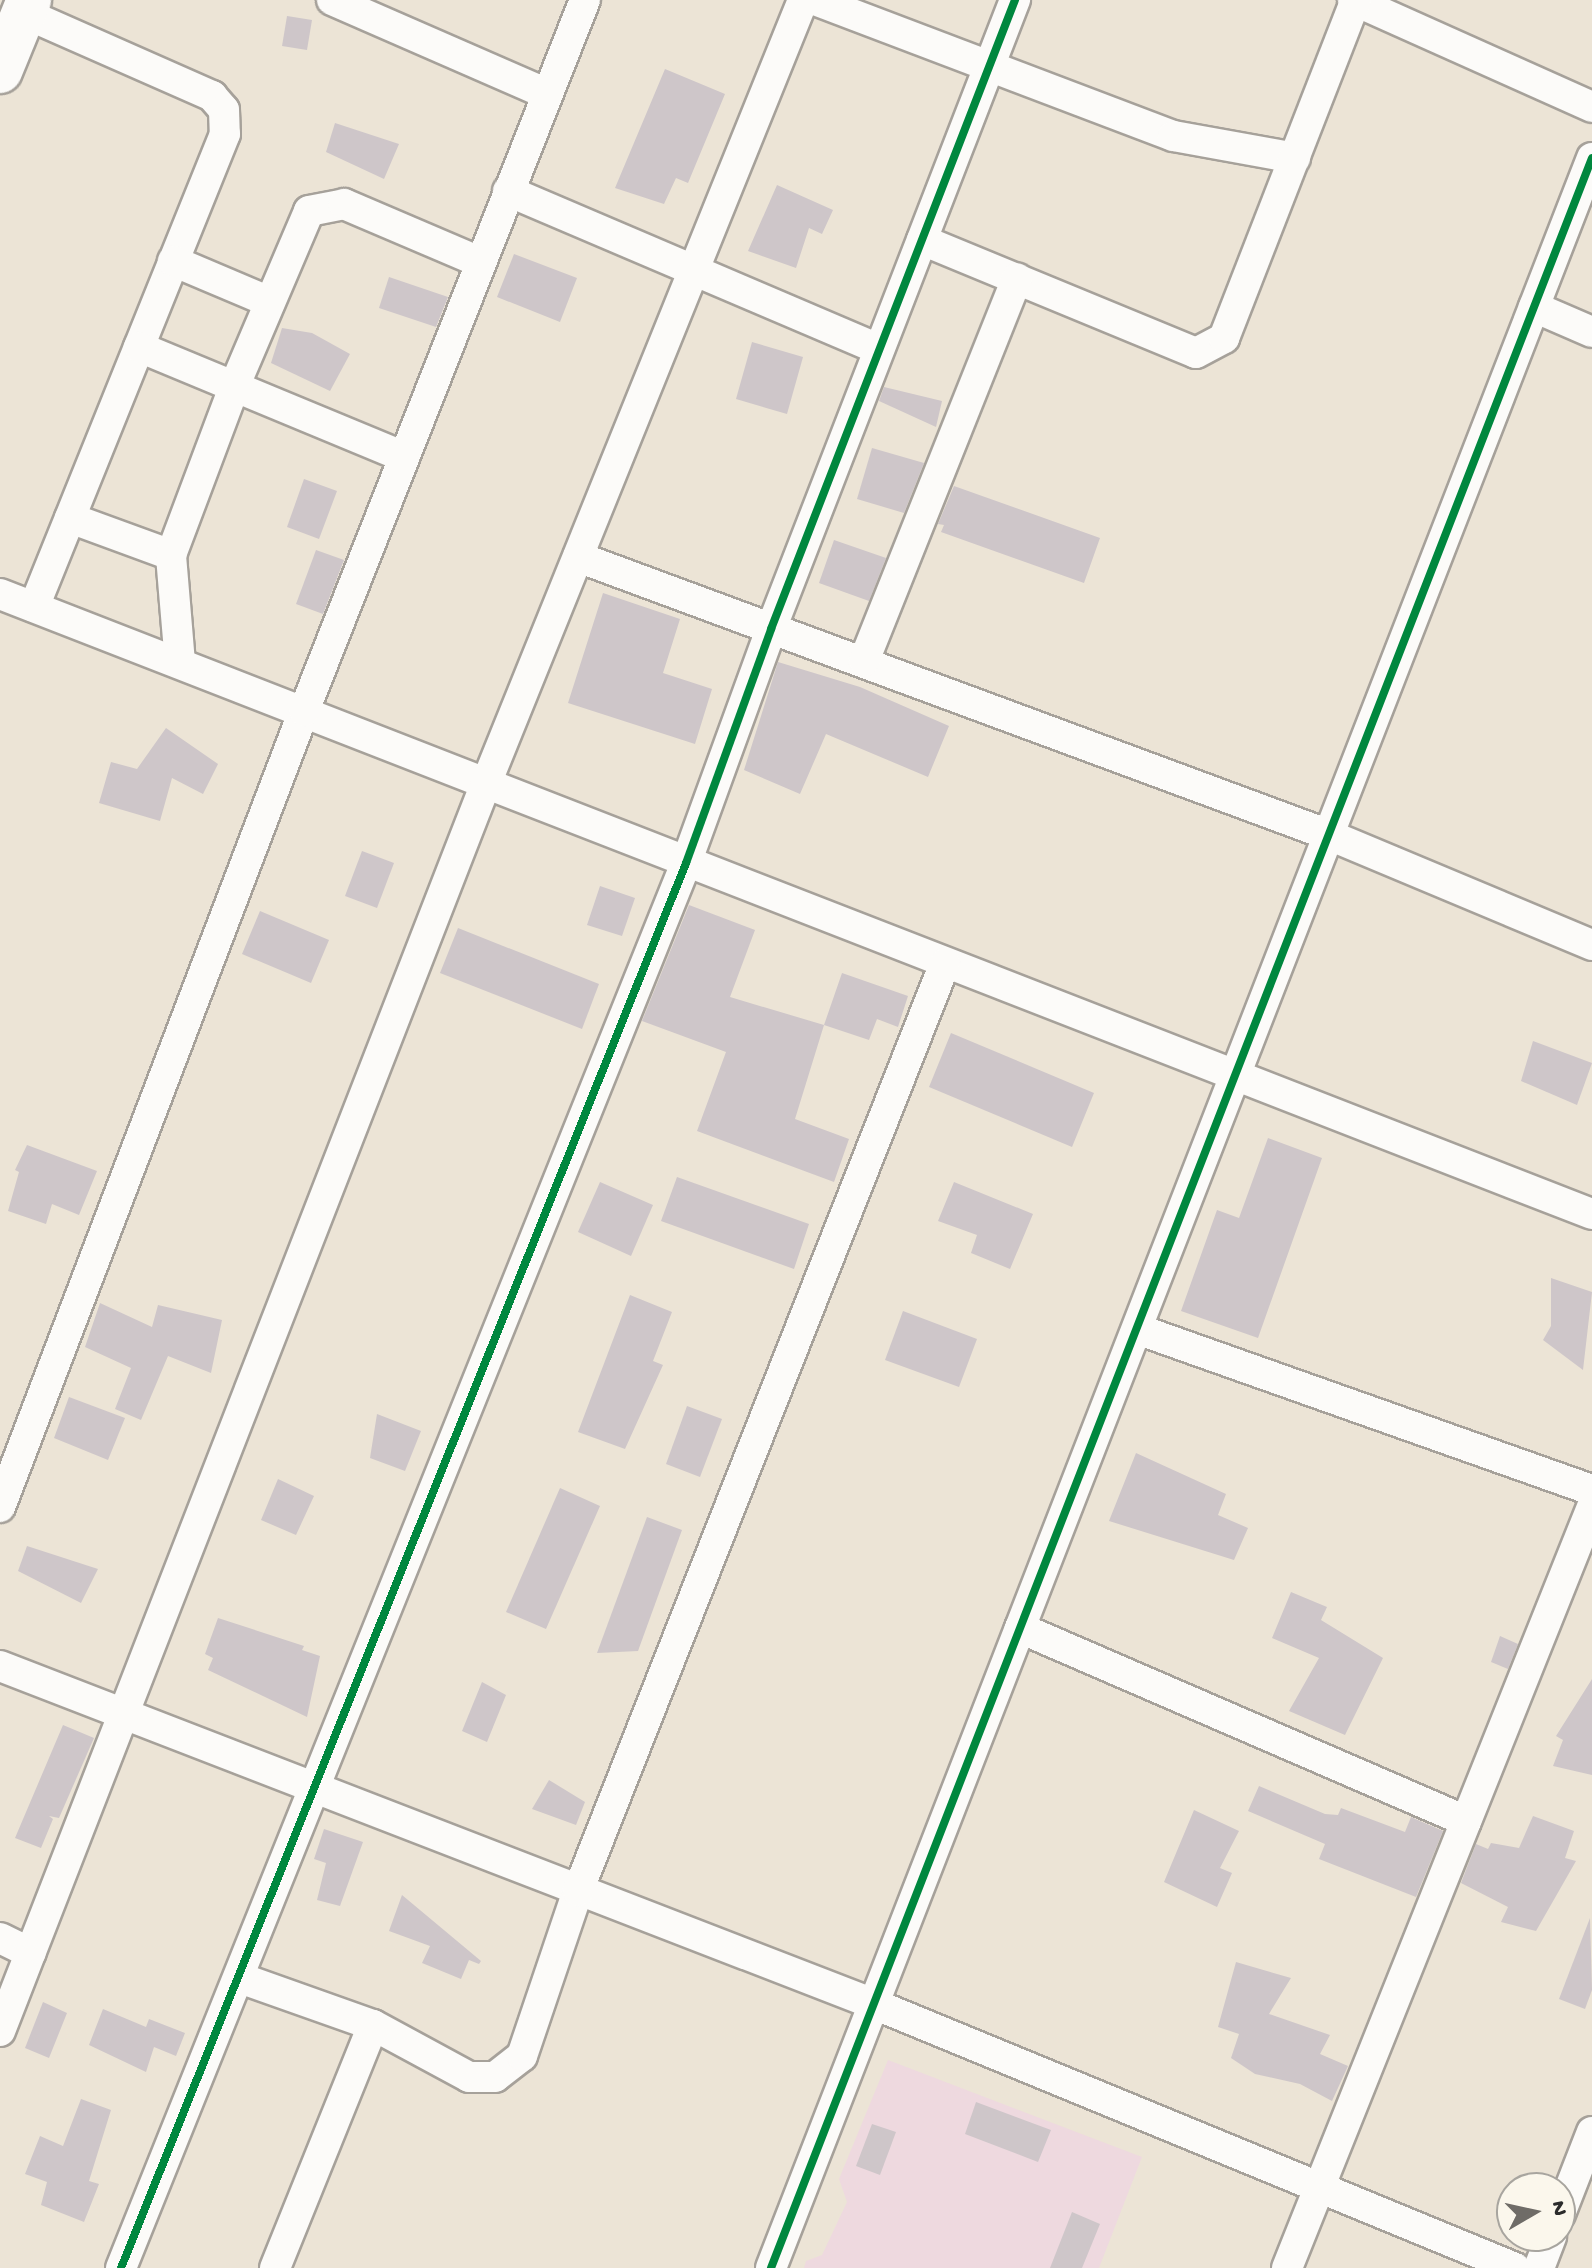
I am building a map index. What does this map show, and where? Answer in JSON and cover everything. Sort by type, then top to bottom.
[{"type":"main road","points":[[0,71],[27,6]]},
{"type":"street","points":[[332,0],[547,94]]},
{"type":"street","points":[[0,1507],[304,711],[585,0]]},
{"type":"street","points":[[0,2031],[485,786],[803,0]]},
{"type":"street","points":[[815,0],[1173,136],[1295,158]]},
{"type":"street","points":[[121,2268],[686,863],[771,629],[1015,0]]},
{"type":"street","points":[[922,240],[1196,353],[1224,338],[1355,0],[1592,107]]},
{"type":"street","points":[[27,6],[212,96],[224,110],[225,134],[34,607]]},
{"type":"street","points":[[771,2268],[1592,158]]},
{"type":"street","points":[[508,191],[879,349]]},
{"type":"street","points":[[180,663],[171,555],[234,387],[309,211],[322,205],[344,204],[480,262]]},
{"type":"street","points":[[173,261],[270,302]]},
{"type":"street","points":[[864,661],[1017,279]]},
{"type":"street","points":[[1534,307],[1592,332]]},
{"type":"street","points":[[139,347],[404,457]]},
{"type":"street","points":[[70,518],[171,555]]},
{"type":"street","points":[[578,557],[1329,835],[1592,945]]},
{"type":"street","points":[[0,594],[304,711],[485,786],[1592,1214]]},
{"type":"street","points":[[240,1978],[373,2025],[469,2077],[495,2077],[509,2070],[522,2056],[578,1891],[945,963]]},
{"type":"street","points":[[1137,1329],[1592,1490]]},
{"type":"street","points":[[1287,2268],[1592,1507]]},
{"type":"street","points":[[1020,1628],[1466,1821]]},
{"type":"street","points":[[0,1666],[124,1717],[874,2004],[1515,2268]]},
{"type":"street","points":[[0,1938],[31,1953]]},
{"type":"street","points":[[275,2268],[373,2025]]},
{"type":"street","points":[[1576,2173],[1592,2132]]},
{"type":"shaded area","points":[[888,2060],[1142,2157],[1099,2268],[804,2268],[806,2261],[822,2255],[847,2202],[839,2179]]},
{"type":"building","points":[[287,16],[312,20],[307,50],[282,46]]},
{"type":"building","points":[[665,69],[725,94],[688,183],[676,178],[664,204],[615,188]]},
{"type":"building","points":[[335,123],[399,144],[384,179],[326,152]]},
{"type":"building","points":[[777,185],[833,210],[822,234],[809,228],[796,268],[748,251]]},
{"type":"building","points":[[514,254],[577,278],[560,322],[497,297]]},
{"type":"building","points":[[389,277],[448,297],[436,327],[379,308]]},
{"type":"building","points":[[282,328],[312,333],[350,354],[330,391],[271,363]]},
{"type":"building","points":[[752,342],[803,357],[787,414],[736,399]]},
{"type":"building","points":[[884,387],[942,401],[936,427],[879,401]]},
{"type":"building","points":[[872,448],[924,463],[904,513],[857,499]]},
{"type":"building","points":[[304,479],[337,491],[319,539],[287,527]]},
{"type":"building","points":[[954,486],[1100,538],[1084,583],[941,532],[944,525],[938,524]]},
{"type":"building","points":[[834,540],[886,558],[869,601],[819,583]]},
{"type":"building","points":[[316,550],[344,560],[323,614],[296,604]]},
{"type":"building","points":[[603,593],[680,619],[663,673],[712,689],[695,744],[568,703]]},
{"type":"building","points":[[778,662],[860,687],[949,726],[928,777],[826,734],[800,794],[744,770]]},
{"type":"building","points":[[166,728],[218,764],[203,794],[172,778],[160,821],[99,803],[111,762],[137,769]]},
{"type":"building","points":[[362,851],[394,863],[377,908],[345,896]]},
{"type":"building","points":[[600,886],[635,898],[622,936],[587,925]]},
{"type":"building","points":[[689,905],[755,930],[730,997],[824,1025],[795,1119],[849,1139],[834,1182],[697,1131],[726,1052],[642,1021]]},
{"type":"building","points":[[260,911],[329,940],[311,983],[242,954]]},
{"type":"building","points":[[458,928],[599,984],[582,1029],[440,973]]},
{"type":"building","points":[[842,973],[908,996],[898,1027],[877,1019],[869,1040],[824,1025]]},
{"type":"building","points":[[951,1033],[1094,1093],[1072,1147],[929,1087]]},
{"type":"building","points":[[1533,1041],[1592,1063],[1577,1105],[1521,1081]]},
{"type":"building","points":[[1268,1138],[1322,1158],[1258,1338],[1181,1311],[1217,1210],[1239,1218]]},
{"type":"building","points":[[27,1145],[97,1171],[79,1215],[52,1204],[46,1224],[8,1211],[19,1172],[15,1170]]},
{"type":"building","points":[[677,1177],[809,1224],[794,1269],[661,1221]]},
{"type":"building","points":[[600,1182],[653,1205],[631,1256],[578,1232]]},
{"type":"building","points":[[954,1182],[1033,1214],[1010,1269],[971,1253],[977,1235],[938,1221]]},
{"type":"building","points":[[1551,1278],[1592,1292],[1583,1370],[1543,1340],[1551,1326]]},
{"type":"building","points":[[630,1295],[672,1312],[653,1361],[663,1365],[625,1449],[578,1432]]},
{"type":"building","points":[[100,1303],[152,1327],[158,1305],[222,1320],[211,1373],[168,1356],[141,1420],[115,1409],[131,1368],[85,1347]]},
{"type":"building","points":[[903,1311],[977,1339],[959,1387],[885,1360]]},
{"type":"building","points":[[69,1397],[125,1418],[108,1460],[54,1438]]},
{"type":"building","points":[[687,1406],[722,1419],[700,1477],[666,1464]]},
{"type":"building","points":[[377,1414],[421,1431],[405,1471],[370,1458]]},
{"type":"building","points":[[1136,1453],[1226,1494],[1218,1515],[1248,1528],[1234,1560],[1109,1521]]},
{"type":"building","points":[[278,1479],[314,1496],[296,1535],[261,1520]]},
{"type":"building","points":[[560,1488],[600,1506],[546,1629],[506,1612]]},
{"type":"building","points":[[647,1517],[682,1530],[638,1651],[597,1653]]},
{"type":"building","points":[[27,1546],[98,1569],[81,1603],[18,1571]]},
{"type":"building","points":[[1291,1592],[1327,1607],[1321,1620],[1383,1658],[1345,1735],[1289,1711],[1319,1658],[1272,1638]]},
{"type":"building","points":[[218,1618],[304,1646],[302,1650],[320,1656],[307,1717],[208,1670],[213,1658],[205,1654]]},
{"type":"building","points":[[1500,1636],[1518,1644],[1508,1669],[1491,1662]]},
{"type":"building","points":[[1592,1679],[1592,1775],[1553,1766],[1563,1740],[1556,1736]]},
{"type":"building","points":[[482,1682],[506,1695],[487,1742],[462,1731]]},
{"type":"building","points":[[63,1725],[94,1738],[59,1818],[49,1816],[53,1819],[41,1848],[15,1838]]},
{"type":"building","points":[[549,1780],[585,1802],[576,1825],[532,1809]]},
{"type":"building","points":[[1259,1786],[1325,1814],[1338,1815],[1341,1808],[1405,1832],[1411,1817],[1443,1831],[1416,1897],[1319,1859],[1325,1844],[1248,1811]]},
{"type":"building","points":[[1194,1810],[1239,1831],[1220,1868],[1232,1873],[1217,1907],[1164,1882]]},
{"type":"building","points":[[1533,1816],[1574,1831],[1565,1858],[1576,1861],[1536,1931],[1501,1922],[1508,1907],[1461,1883],[1476,1844],[1488,1849],[1491,1843],[1519,1848]]},
{"type":"building","points":[[324,1829],[363,1842],[340,1906],[317,1900],[326,1863],[314,1859]]},
{"type":"building","points":[[402,1895],[481,1961],[479,1964],[469,1960],[461,1979],[422,1963],[430,1946],[389,1931]]},
{"type":"building","points":[[1590,1918],[1592,1990],[1585,2009],[1559,1999]]},
{"type":"building","points":[[1236,1962],[1291,1978],[1269,2014],[1330,2035],[1320,2054],[1348,2066],[1332,2101],[1300,2084],[1255,2074],[1231,2058],[1239,2034],[1218,2027]]},
{"type":"building","points":[[43,2002],[67,2013],[49,2058],[25,2048]]},
{"type":"building","points":[[103,2009],[146,2027],[149,2019],[185,2033],[176,2056],[154,2047],[146,2072],[89,2045]]},
{"type":"building","points":[[81,2099],[111,2110],[89,2181],[99,2184],[84,2222],[41,2205],[47,2182],[25,2174],[40,2136],[63,2146]]},
{"type":"building","points":[[976,2102],[1051,2130],[1038,2162],[965,2134]]},
{"type":"building","points":[[872,2124],[896,2132],[880,2175],[856,2166]]},
{"type":"building","points":[[1072,2212],[1100,2224],[1082,2268],[1050,2268]]},
{"type":"cycle path","points":[[121,2268],[686,863],[771,629],[1015,0]]},
{"type":"cycle path","points":[[771,2268],[1592,158]]}]
